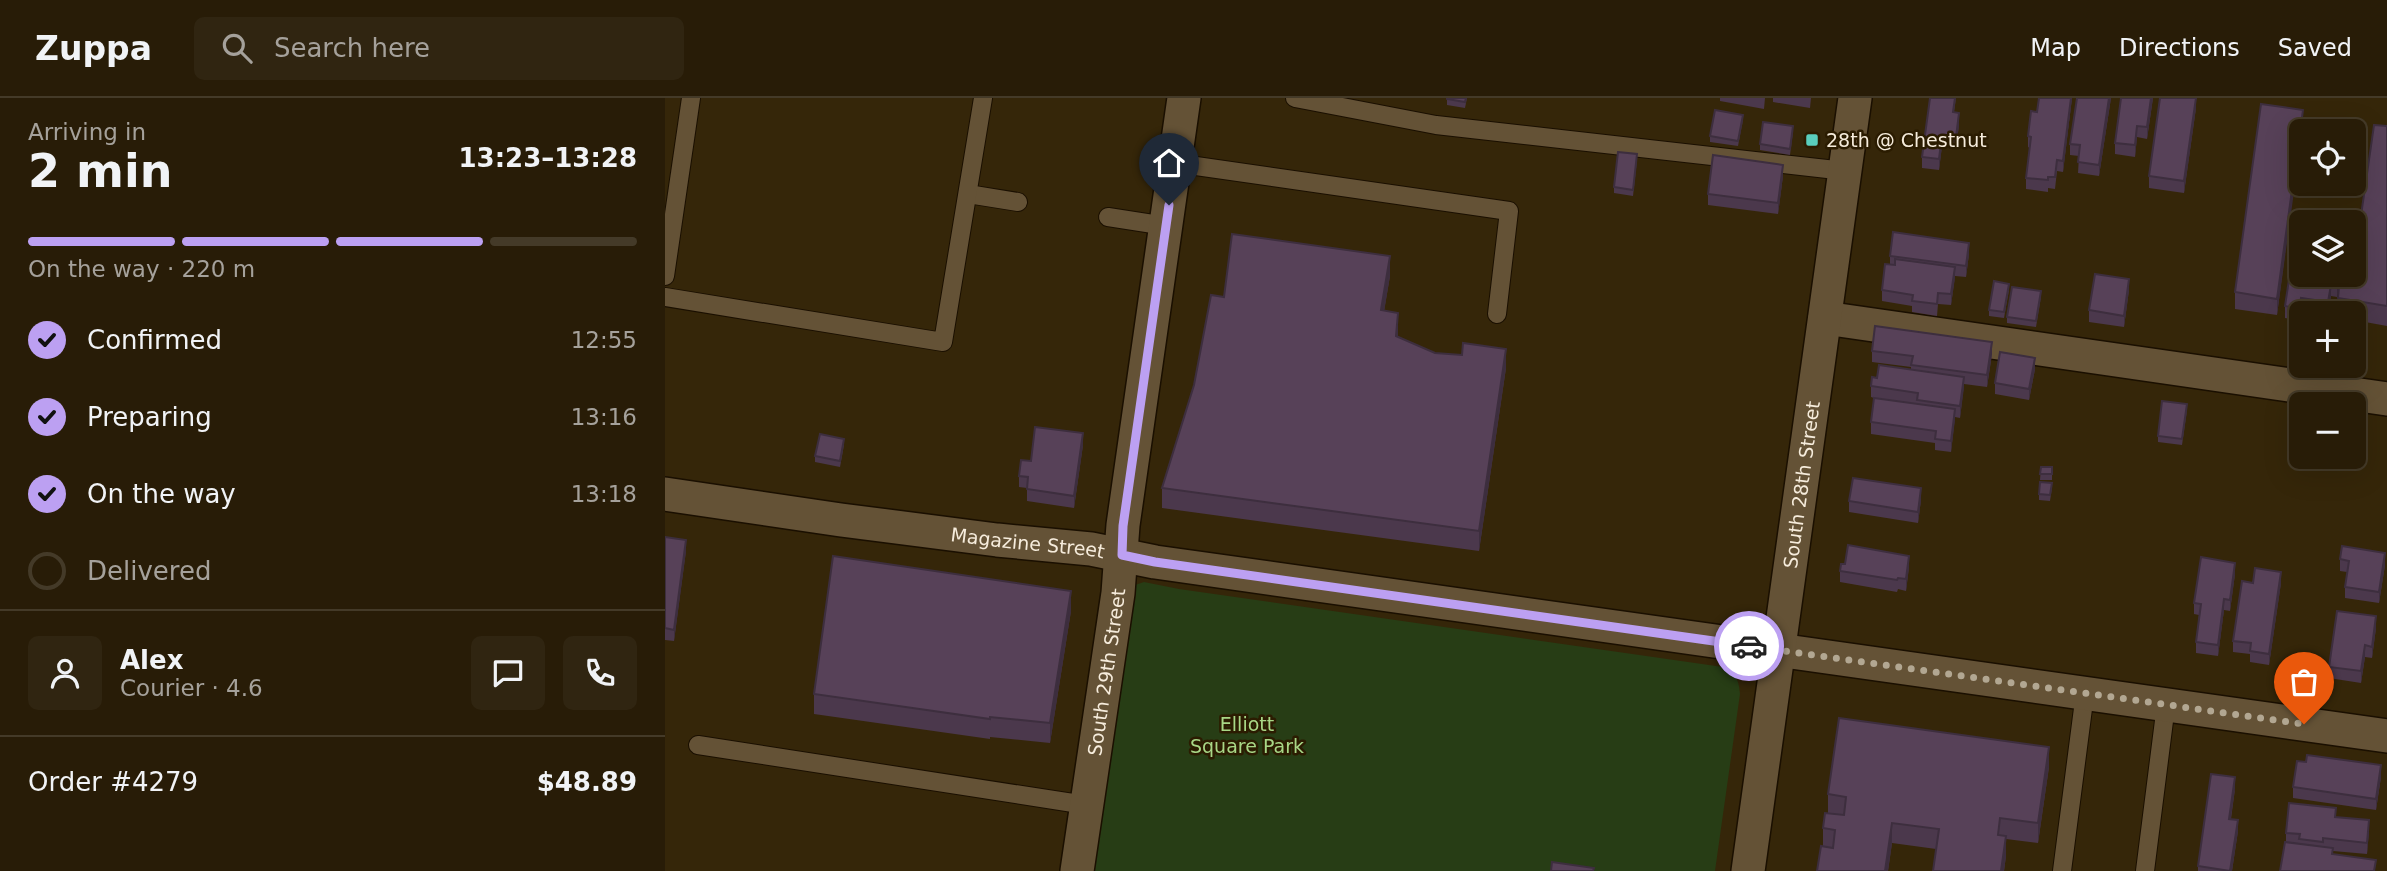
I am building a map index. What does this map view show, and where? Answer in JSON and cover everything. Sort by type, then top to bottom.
[{"type":"street","name":"South 29th Street","points":[[1077,871],[1184,98]]},
{"type":"street","name":"South 28th Street","points":[[1748,871],[1856,98]]},
{"type":"street","points":[[1825,318],[2387,399]]},
{"type":"street","name":"Magazine Street","points":[[665,494],[841,520],[1091,549],[1155,562],[2387,736]]},
{"type":"lane","points":[[665,276],[691,98]]},
{"type":"lane","points":[[665,297],[943,342],[983,98]]},
{"type":"lane","points":[[1295,98],[1436,125],[1845,171]]},
{"type":"lane","points":[[1175,163],[1509,211],[1497,314]]},
{"type":"lane","points":[[968,194],[1018,202]]},
{"type":"lane","points":[[1108,216],[1167,226]]},
{"type":"lane","points":[[2062,871],[2085,693]]},
{"type":"lane","points":[[2145,871],[2165,705]]},
{"type":"lane","points":[[698,744],[1086,804]]},
{"type":"green space","name":"Elliott Square Park","points":[[1144,582],[1723,667],[1736,678],[1740,694],[1715,871],[1091,871],[1132,586]]},
{"type":"building","points":[[1447,98],[1466,98],[1465,102]]},
{"type":"building","points":[[1930,98],[1955,98],[1953,112],[1959,113],[1956,137],[1942,135],[1939,159],[1922,157]]},
{"type":"building","points":[[2039,98],[2071,98],[2063,161],[2057,160],[2055,177],[2048,177],[2048,180],[2026,178],[2031,111],[2037,112]]},
{"type":"building","points":[[2077,98],[2109,98],[2099,165],[2078,162],[2080,145],[2070,144]]},
{"type":"building","points":[[2121,98],[2151,98],[2147,127],[2137,126],[2135,145],[2115,143]]},
{"type":"building","points":[[2160,98],[2196,98],[2184,181],[2149,176]]},
{"type":"building","points":[[2261,104],[2303,110],[2302,119],[2289,119],[2289,196],[2291,196],[2277,299],[2235,292]]},
{"type":"building","points":[[1715,110],[1743,115],[1738,141],[1710,136]]},
{"type":"building","points":[[1763,122],[1793,126],[1790,149],[1760,144]]},
{"type":"building","points":[[2374,125],[2387,126],[2387,306],[2338,298],[2339,287],[2366,287],[2366,210],[2362,210],[2364,196],[2366,196]]},
{"type":"building","points":[[1618,152],[1637,154],[1633,190],[1614,187]]},
{"type":"building","points":[[1713,155],[1783,165],[1778,203],[1708,194]]},
{"type":"building","points":[[1893,232],[1969,243],[1966,266],[1890,256]]},
{"type":"building","points":[[1232,234],[1390,256],[1381,310],[1398,313],[1396,336],[1435,353],[1462,355],[1463,343],[1506,349],[1479,531],[1162,488],[1194,385],[1211,295],[1224,297]]},
{"type":"building","points":[[1895,259],[1955,267],[1951,294],[1938,293],[1937,304],[1912,301],[1913,295],[1882,290],[1885,264],[1895,265]]},
{"type":"building","points":[[2095,274],[2129,279],[2124,316],[2089,310]]},
{"type":"building","points":[[2289,280],[2289,287],[2331,287],[2328,301],[2301,298],[2300,301],[2289,301],[2289,307],[2285,306]]},
{"type":"building","points":[[1994,281],[2009,284],[2004,312],[1989,310]]},
{"type":"building","points":[[2012,287],[2041,291],[2036,321],[2007,317]]},
{"type":"building","points":[[1875,326],[1992,342],[1987,375],[1911,365],[1913,356],[1872,351]]},
{"type":"building","points":[[2000,352],[2035,358],[2029,389],[1995,383]]},
{"type":"building","points":[[1879,365],[1964,377],[1960,406],[1917,400],[1918,393],[1871,386],[1872,377],[1877,378]]},
{"type":"building","points":[[1874,398],[1955,409],[1951,441],[1935,439],[1936,431],[1871,422]]},
{"type":"building","points":[[2162,401],[2187,404],[2182,439],[2158,436]]},
{"type":"building","points":[[1035,427],[1083,433],[1074,496],[1027,489],[1028,477],[1019,476],[1021,460],[1031,461]]},
{"type":"building","points":[[820,434],[844,439],[840,461],[815,456]]},
{"type":"building","points":[[2041,467],[2052,467],[2052,474],[2040,474]]},
{"type":"building","points":[[1853,478],[1921,488],[1918,512],[1849,501]]},
{"type":"building","points":[[2040,482],[2052,483],[2050,495],[2039,494]]},
{"type":"building","points":[[665,537],[686,540],[674,630],[665,628]]},
{"type":"building","points":[[1848,545],[1909,556],[1906,579],[1840,571],[1841,564],[1845,564]]},
{"type":"building","points":[[2342,546],[2385,553],[2379,592],[2345,587],[2349,561],[2340,559]]},
{"type":"building","points":[[833,556],[1071,591],[1050,723],[990,719],[814,694]]},
{"type":"building","points":[[2201,557],[2235,563],[2230,600],[2224,599],[2218,645],[2196,642],[2201,604],[2194,603]]},
{"type":"building","points":[[2255,568],[2281,572],[2269,654],[2250,651],[2251,643],[2233,641],[2242,581],[2253,583]]},
{"type":"building","points":[[2337,611],[2376,616],[2372,647],[2365,645],[2361,671],[2329,667]]},
{"type":"building","points":[[1839,718],[2049,747],[2038,823],[2000,818],[1998,835],[2006,836],[2001,871],[1933,871],[1939,829],[1892,823],[1885,871],[1817,871],[1821,846],[1833,848],[1835,830],[1823,828],[1825,813],[1844,815],[1846,797],[1828,794]]},
{"type":"building","points":[[2307,755],[2381,765],[2376,799],[2293,787],[2297,761],[2306,762]]},
{"type":"building","points":[[2211,774],[2235,777],[2229,819],[2238,820],[2230,871],[2198,866]]},
{"type":"building","points":[[2289,803],[2336,808],[2335,817],[2369,820],[2367,843],[2323,838],[2323,842],[2299,839],[2300,834],[2286,833]]},
{"type":"building","points":[[2285,842],[2333,848],[2332,854],[2376,860],[2374,871],[2280,871]]},
{"type":"building","points":[[1552,862],[1594,868],[1593,871],[1551,871]]},
{"type":"way so far","points":[[1749,646],[2304,724]]},
{"type":"place","name":"28th @ Chestnut","points":[[1812,140]]},
{"type":"route","points":[[1169,205],[1123,526],[1122,555],[1155,562],[1749,646]]}]
